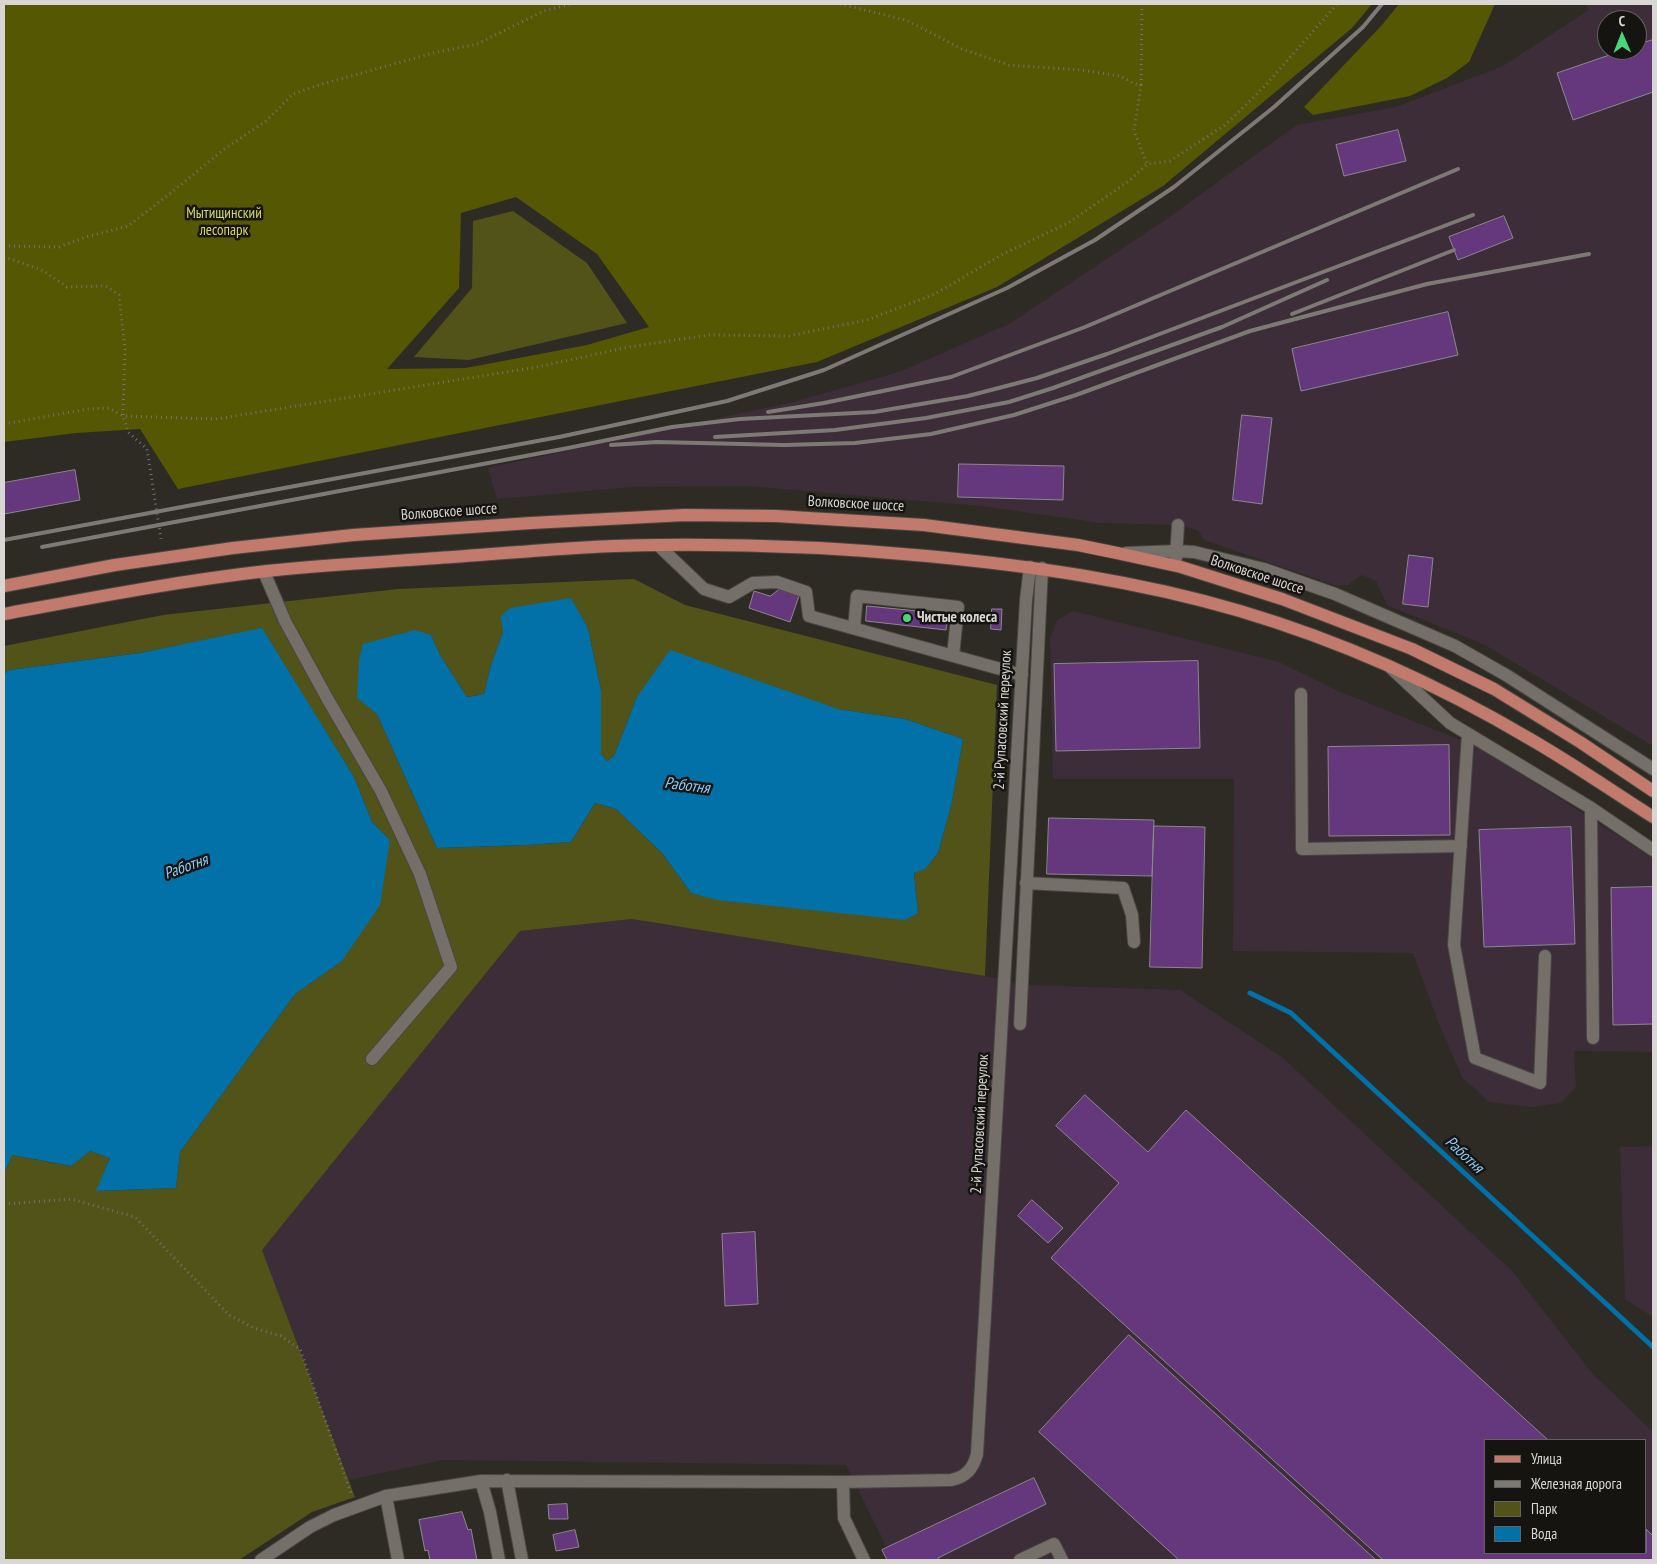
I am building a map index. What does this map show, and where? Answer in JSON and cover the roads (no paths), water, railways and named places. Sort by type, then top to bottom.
[{"type":"main road","name":"Волковское шоссе","points":[[4,586],[115,565],[233,548],[353,535],[531,523],[685,515],[776,516],[924,524],[1078,546],[1175,565],[1282,599],[1412,649],[1494,689],[1653,790]]},
{"type":"main road","points":[[4,614],[155,587],[264,572],[566,548],[658,544],[843,549],[1036,568],[1168,591],[1311,635],[1388,665],[1437,688],[1532,740],[1653,818]]},
{"type":"street","points":[[1175,565],[1178,525]]},
{"type":"street","points":[[658,544],[704,589],[729,597],[753,583],[777,582],[806,592],[809,616],[1022,675]]},
{"type":"street","points":[[1117,553],[1194,552],[1264,569],[1335,594],[1455,646],[1506,675],[1653,770]]},
{"type":"street","points":[[1020,1024],[1036,568]]},
{"type":"street","name":"2-й Рупасовский переулок","points":[[843,1482],[950,1480],[962,1478],[970,1471],[977,1454],[1022,675],[1036,568]]},
{"type":"street","points":[[264,572],[285,621],[326,698],[381,791],[416,866],[450,967],[372,1059]]},
{"type":"street","points":[[854,628],[857,596],[958,607],[952,656]]},
{"type":"street","points":[[1388,665],[1450,723],[1591,808],[1653,850]]},
{"type":"street","points":[[1301,694],[1302,849],[1461,846]]},
{"type":"street","points":[[1468,734],[1454,945],[1475,1058],[1540,1083],[1545,956]]},
{"type":"street","points":[[1591,808],[1593,1038]]},
{"type":"street","points":[[1026,883],[1123,888],[1132,915],[1134,942]]},
{"type":"street","points":[[261,1560],[310,1527],[334,1515],[386,1496],[481,1480],[507,1480],[843,1482],[844,1518],[864,1560]]},
{"type":"street","points":[[481,1480],[490,1512],[498,1560]]},
{"type":"street","points":[[507,1480],[522,1560]]},
{"type":"street","points":[[386,1496],[398,1560]]},
{"type":"street","points":[[1020,1560],[1054,1544],[1062,1560]]},
{"type":"water","points":[[571,598],[588,628],[601,690],[601,754],[607,761],[614,756],[637,697],[670,650],[838,709],[905,719],[963,739],[952,802],[938,853],[925,869],[914,873],[918,913],[905,920],[717,900],[691,893],[662,853],[616,809],[595,803],[571,842],[437,848],[377,714],[357,698],[359,660],[363,644],[415,630],[431,635],[440,655],[467,697],[484,694],[491,665],[503,632],[501,616],[510,608]]},
{"type":"water","points":[[262,628],[354,777],[372,822],[390,840],[380,905],[342,961],[295,994],[180,1152],[176,1188],[96,1191],[110,1158],[90,1151],[71,1166],[12,1155],[4,1174],[4,674],[9,670],[140,653]]},
{"type":"waterway","name":"Работня","points":[[1250,993],[1291,1013],[1653,1347]]},
{"type":"railway","points":[[4,540],[559,437],[727,401],[824,370],[1007,288],[1095,240],[1174,187],[1274,107],[1363,27],[1382,4]]},
{"type":"railway","points":[[768,412],[824,403],[951,377],[1085,327],[1458,169]]},
{"type":"railway","points":[[42,547],[672,427],[740,419],[874,412],[968,396],[1037,378],[1107,354],[1473,215]]},
{"type":"railway","points":[[1292,314],[1454,250]]},
{"type":"railway","points":[[611,445],[657,442],[784,445],[855,443],[931,434],[1014,415],[1076,395],[1250,331],[1427,284],[1589,254]]},
{"type":"railway","points":[[715,437],[835,430],[926,418],[1009,402],[1222,327],[1327,280]]},
{"type":"place","name":"Чистые колеса","points":[[907,618]]},
{"type":"park label","name":"Мытищинский лесопарк","points":[[224,222]]}]
